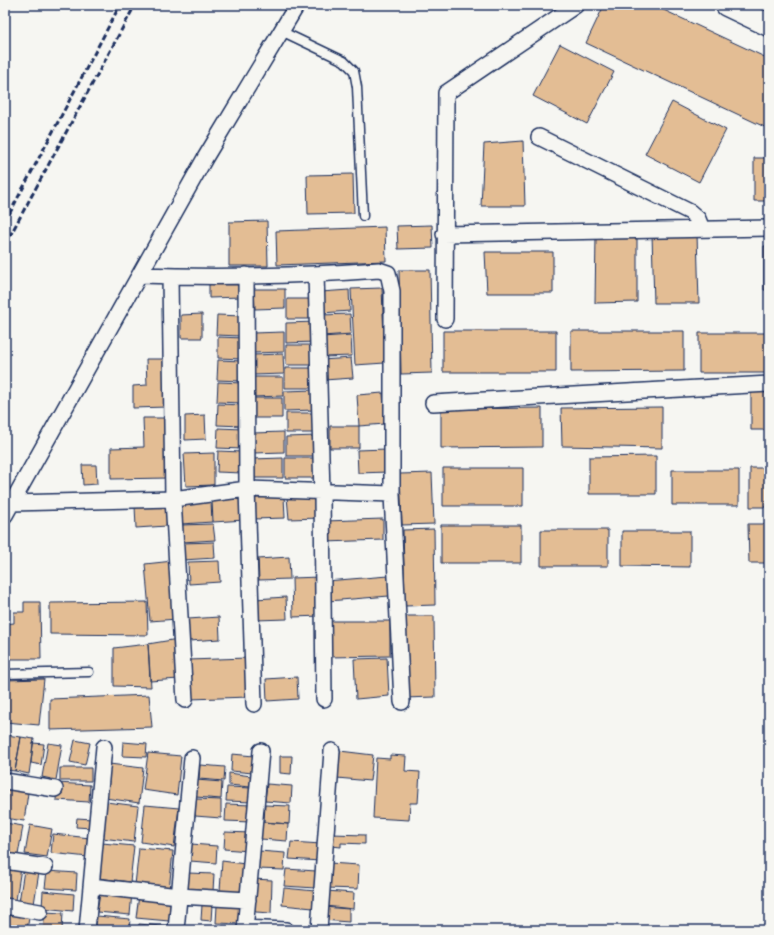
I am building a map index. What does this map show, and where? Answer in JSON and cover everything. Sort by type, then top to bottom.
[{"type":"main road","points":[[727,5],[769,25]]},
{"type":"street","points":[[8,509],[205,158],[297,5]]},
{"type":"street","points":[[445,319],[444,234],[446,93],[576,5]]},
{"type":"street","points":[[539,137],[690,212],[698,219],[702,229]]},
{"type":"street","points":[[444,234],[769,228]]},
{"type":"street","points":[[140,275],[316,274],[379,270],[388,273],[392,291],[392,494],[402,702]]},
{"type":"street","points":[[316,274],[322,493],[324,699]]},
{"type":"street","points":[[246,275],[247,490],[254,704]]},
{"type":"street","points":[[170,276],[173,499],[185,700]]},
{"type":"street","points":[[433,403],[769,384]]},
{"type":"street","points":[[8,509],[173,499],[247,490],[392,494]]},
{"type":"street","points":[[86,930],[104,747]]},
{"type":"street","points":[[261,751],[245,929],[286,930]]},
{"type":"street","points":[[319,930],[332,751]]},
{"type":"street","points":[[176,930],[192,758]]},
{"type":"street","points":[[5,781],[55,789]]},
{"type":"street","points":[[5,861],[45,867]]},
{"type":"street","points":[[91,886],[179,896],[248,900]]},
{"type":"street","points":[[5,906],[40,912]]},
{"type":"lane","points":[[281,31],[344,61],[354,71],[357,87],[363,216]]},
{"type":"lane","points":[[5,674],[89,672]]},
{"type":"building","points":[[604,5],[653,5],[769,59],[769,129],[586,43]]},
{"type":"building","points":[[560,44],[614,72],[587,124],[533,96]]},
{"type":"building","points":[[672,102],[726,130],[699,182],[645,154]]},
{"type":"building","points":[[523,141],[525,206],[481,206],[484,144]]},
{"type":"building","points":[[754,158],[769,158],[769,201],[754,201]]},
{"type":"building","points":[[353,174],[354,213],[308,214],[307,175]]},
{"type":"building","points":[[267,221],[268,266],[229,266],[229,222]]},
{"type":"building","points":[[432,225],[433,248],[398,249],[397,226]]},
{"type":"building","points":[[385,227],[386,261],[277,265],[276,231]]},
{"type":"building","points":[[652,234],[697,234],[699,303],[654,303]]},
{"type":"building","points":[[596,236],[637,237],[637,302],[595,303]]},
{"type":"building","points":[[764,246],[769,246],[769,290],[764,290]]},
{"type":"building","points":[[485,252],[553,252],[553,293],[487,293]]},
{"type":"building","points":[[399,270],[430,270],[432,373],[401,374]]},
{"type":"building","points":[[241,278],[241,297],[209,298],[209,279]]},
{"type":"building","points":[[382,288],[385,363],[355,365],[351,289]]},
{"type":"building","points":[[254,289],[285,289],[285,308],[255,309]]},
{"type":"building","points":[[349,290],[350,311],[322,313],[321,292]]},
{"type":"building","points":[[287,299],[313,299],[313,319],[287,319]]},
{"type":"building","points":[[202,314],[202,338],[181,338],[181,315]]},
{"type":"building","points":[[350,314],[351,334],[322,336],[321,315]]},
{"type":"building","points":[[217,315],[242,316],[241,336],[216,335]]},
{"type":"building","points":[[316,322],[316,342],[286,343],[286,323]]},
{"type":"building","points":[[443,331],[556,331],[556,372],[443,372]]},
{"type":"building","points":[[571,331],[684,331],[684,371],[571,372]]},
{"type":"building","points":[[284,332],[284,352],[253,353],[253,333]]},
{"type":"building","points":[[699,333],[769,333],[769,373],[699,373]]},
{"type":"building","points":[[351,335],[352,356],[324,357],[322,337]]},
{"type":"building","points":[[218,337],[243,338],[242,359],[218,358]]},
{"type":"building","points":[[286,345],[316,345],[316,365],[286,365]]},
{"type":"building","points":[[283,354],[284,374],[253,375],[253,355]]},
{"type":"building","points":[[351,358],[353,378],[324,380],[322,360]]},
{"type":"building","points":[[146,359],[166,359],[167,407],[133,408],[133,386],[147,385]]},
{"type":"building","points":[[218,360],[242,361],[241,381],[217,380]]},
{"type":"building","points":[[285,368],[315,368],[315,388],[285,388]]},
{"type":"building","points":[[253,377],[283,377],[283,396],[253,397]]},
{"type":"building","points":[[218,382],[242,383],[242,403],[217,402]]},
{"type":"building","points":[[751,389],[769,389],[769,430],[751,430]]},
{"type":"building","points":[[315,390],[315,410],[284,411],[284,391]]},
{"type":"building","points":[[383,393],[385,424],[359,426],[357,395]]},
{"type":"building","points":[[251,398],[282,398],[282,418],[252,418]]},
{"type":"building","points":[[218,404],[243,405],[242,426],[217,425]]},
{"type":"building","points":[[662,407],[662,448],[562,446],[561,408]]},
{"type":"building","points":[[542,408],[542,447],[441,448],[441,409]]},
{"type":"building","points":[[286,413],[316,413],[316,433],[286,433]]},
{"type":"building","points":[[205,415],[206,439],[185,440],[185,416]]},
{"type":"building","points":[[143,418],[167,418],[168,478],[111,479],[111,448],[144,447]]},
{"type":"building","points":[[330,426],[359,426],[359,448],[330,448]]},
{"type":"building","points":[[218,428],[243,429],[242,449],[217,448]]},
{"type":"building","points":[[284,432],[284,452],[254,453],[253,433]]},
{"type":"building","points":[[317,436],[317,456],[286,456],[286,437]]},
{"type":"building","points":[[387,449],[388,472],[358,473],[357,450]]},
{"type":"building","points":[[218,451],[242,452],[242,473],[217,472]]},
{"type":"building","points":[[214,453],[214,485],[186,486],[184,454]]},
{"type":"building","points":[[656,456],[656,494],[589,494],[589,457]]},
{"type":"building","points":[[283,458],[283,478],[252,478],[252,459]]},
{"type":"building","points":[[285,458],[315,458],[315,478],[285,478]]},
{"type":"building","points":[[82,465],[96,465],[97,484],[83,485]]},
{"type":"building","points":[[443,468],[523,468],[523,506],[443,506]]},
{"type":"building","points":[[750,468],[769,468],[769,507],[750,507]]},
{"type":"building","points":[[672,470],[739,470],[739,505],[672,505]]},
{"type":"building","points":[[432,473],[434,524],[402,525],[400,474]]},
{"type":"building","points":[[284,496],[285,518],[254,519],[253,498]]},
{"type":"building","points":[[319,496],[320,518],[289,519],[287,497]]},
{"type":"building","points":[[244,499],[245,520],[213,522],[212,500]]},
{"type":"building","points":[[211,501],[212,522],[181,524],[179,502]]},
{"type":"building","points":[[166,505],[167,526],[136,528],[135,506]]},
{"type":"building","points":[[383,519],[383,540],[325,542],[325,521]]},
{"type":"building","points":[[213,524],[215,540],[182,542],[181,525]]},
{"type":"building","points":[[748,524],[769,524],[769,563],[749,563]]},
{"type":"building","points":[[441,525],[521,525],[521,563],[441,563]]},
{"type":"building","points":[[434,529],[435,605],[405,606],[403,530]]},
{"type":"building","points":[[541,530],[608,530],[608,566],[541,566]]},
{"type":"building","points":[[622,531],[690,531],[690,567],[622,566]]},
{"type":"building","points":[[214,542],[215,558],[183,560],[183,543]]},
{"type":"building","points":[[289,557],[290,579],[259,580],[258,559]]},
{"type":"building","points":[[173,561],[177,619],[150,621],[145,564]]},
{"type":"building","points":[[219,561],[220,582],[189,584],[188,562]]},
{"type":"building","points":[[388,576],[389,596],[328,601],[326,581]]},
{"type":"building","points":[[320,577],[321,616],[293,617],[292,578]]},
{"type":"building","points":[[286,597],[287,619],[256,620],[255,599]]},
{"type":"building","points":[[24,602],[40,602],[41,659],[5,659],[5,624],[14,623],[14,612],[24,612]]},
{"type":"building","points":[[147,602],[148,635],[50,634],[50,603]]},
{"type":"building","points":[[403,616],[434,616],[435,697],[404,698]]},
{"type":"building","points":[[219,617],[220,639],[189,641],[188,619]]},
{"type":"building","points":[[328,621],[390,621],[390,656],[328,657]]},
{"type":"building","points":[[178,639],[179,679],[150,681],[148,644]]},
{"type":"building","points":[[148,644],[151,687],[114,686],[114,648]]},
{"type":"building","points":[[247,658],[249,697],[190,699],[189,660]]},
{"type":"building","points":[[387,658],[389,696],[356,699],[354,659]]},
{"type":"building","points":[[297,677],[298,699],[267,701],[266,679]]},
{"type":"building","points":[[44,679],[39,725],[5,722],[5,680]]},
{"type":"building","points":[[149,695],[152,727],[50,730],[50,699]]},
{"type":"building","points":[[6,735],[21,737],[15,771],[5,770]]},
{"type":"building","points":[[21,737],[34,739],[29,774],[15,771]]},
{"type":"building","points":[[75,740],[90,743],[85,765],[70,762]]},
{"type":"building","points":[[123,742],[147,744],[146,757],[122,756]]},
{"type":"building","points":[[33,743],[44,744],[41,765],[31,763]]},
{"type":"building","points":[[48,743],[62,745],[56,780],[42,777]]},
{"type":"building","points":[[340,751],[373,755],[370,781],[337,778]]},
{"type":"building","points":[[148,753],[181,756],[177,795],[143,790]]},
{"type":"building","points":[[232,754],[254,756],[253,773],[231,771]]},
{"type":"building","points":[[390,755],[406,756],[405,771],[420,772],[418,803],[410,803],[409,820],[373,818],[376,758],[390,759]]},
{"type":"building","points":[[280,756],[292,756],[291,774],[280,773]]},
{"type":"building","points":[[109,764],[143,768],[139,803],[105,798]]},
{"type":"building","points":[[200,765],[225,767],[224,781],[199,779]]},
{"type":"building","points":[[60,768],[91,768],[91,781],[60,781]]},
{"type":"building","points":[[229,773],[251,776],[250,787],[229,785]]},
{"type":"building","points":[[196,780],[222,782],[221,799],[196,797]]},
{"type":"building","points":[[57,783],[90,785],[89,802],[56,800]]},
{"type":"building","points":[[267,784],[292,786],[291,803],[265,801]]},
{"type":"building","points":[[227,787],[252,788],[252,802],[226,801]]},
{"type":"building","points":[[7,789],[28,793],[24,821],[5,818]]},
{"type":"building","points":[[196,799],[221,800],[221,818],[195,816]]},
{"type":"building","points":[[106,802],[138,806],[134,842],[102,838]]},
{"type":"building","points":[[226,804],[252,805],[251,822],[225,821]]},
{"type":"building","points":[[145,805],[179,808],[174,847],[141,842]]},
{"type":"building","points":[[265,805],[290,806],[289,824],[264,822]]},
{"type":"building","points":[[77,818],[92,819],[91,828],[76,827]]},
{"type":"building","points":[[262,822],[288,824],[287,841],[261,839]]},
{"type":"building","points":[[5,823],[23,826],[18,855],[5,852]]},
{"type":"building","points":[[30,825],[52,829],[47,857],[25,854]]},
{"type":"building","points":[[225,832],[250,833],[249,851],[224,849]]},
{"type":"building","points":[[53,834],[90,838],[88,857],[51,853]]},
{"type":"building","points":[[332,834],[365,835],[365,844],[341,843],[341,847],[332,846]]},
{"type":"building","points":[[291,842],[321,844],[320,861],[289,859]]},
{"type":"building","points":[[102,843],[134,846],[130,882],[98,878]]},
{"type":"building","points":[[191,844],[217,846],[216,863],[190,861]]},
{"type":"building","points":[[139,848],[173,851],[169,890],[135,885]]},
{"type":"building","points":[[259,851],[285,853],[284,870],[258,869]]},
{"type":"building","points":[[222,861],[245,864],[242,894],[220,891]]},
{"type":"building","points":[[329,863],[359,865],[358,889],[327,888]]},
{"type":"building","points":[[5,866],[21,868],[16,900],[5,899]]},
{"type":"building","points":[[286,869],[316,871],[315,888],[284,886]]},
{"type":"building","points":[[24,870],[39,872],[34,904],[19,902]]},
{"type":"building","points":[[47,871],[77,873],[76,890],[45,888]]},
{"type":"building","points":[[188,873],[214,874],[213,891],[187,890]]},
{"type":"building","points":[[253,879],[272,880],[271,913],[256,912],[251,909]]},
{"type":"building","points":[[101,888],[132,892],[130,915],[97,912]]},
{"type":"building","points":[[284,888],[315,891],[313,908],[282,905]]},
{"type":"building","points":[[43,891],[74,894],[73,911],[42,908]]},
{"type":"building","points":[[326,891],[354,893],[353,909],[325,906]]},
{"type":"building","points":[[139,895],[171,899],[169,921],[136,918]]},
{"type":"building","points":[[202,905],[212,905],[211,921],[201,920]]},
{"type":"building","points":[[217,906],[242,907],[241,924],[216,923]]},
{"type":"building","points":[[323,907],[349,909],[349,922],[322,920]]},
{"type":"building","points":[[45,912],[63,913],[62,930],[43,930]]},
{"type":"building","points":[[5,913],[29,918],[27,930],[5,930]]},
{"type":"building","points":[[97,916],[130,919],[129,930],[96,930]]},
{"type":"building","points":[[139,924],[171,927],[170,930],[138,930]]},
{"type":"railway","points":[[5,222],[120,5]]},
{"type":"railway","points":[[5,245],[135,5]]}]
